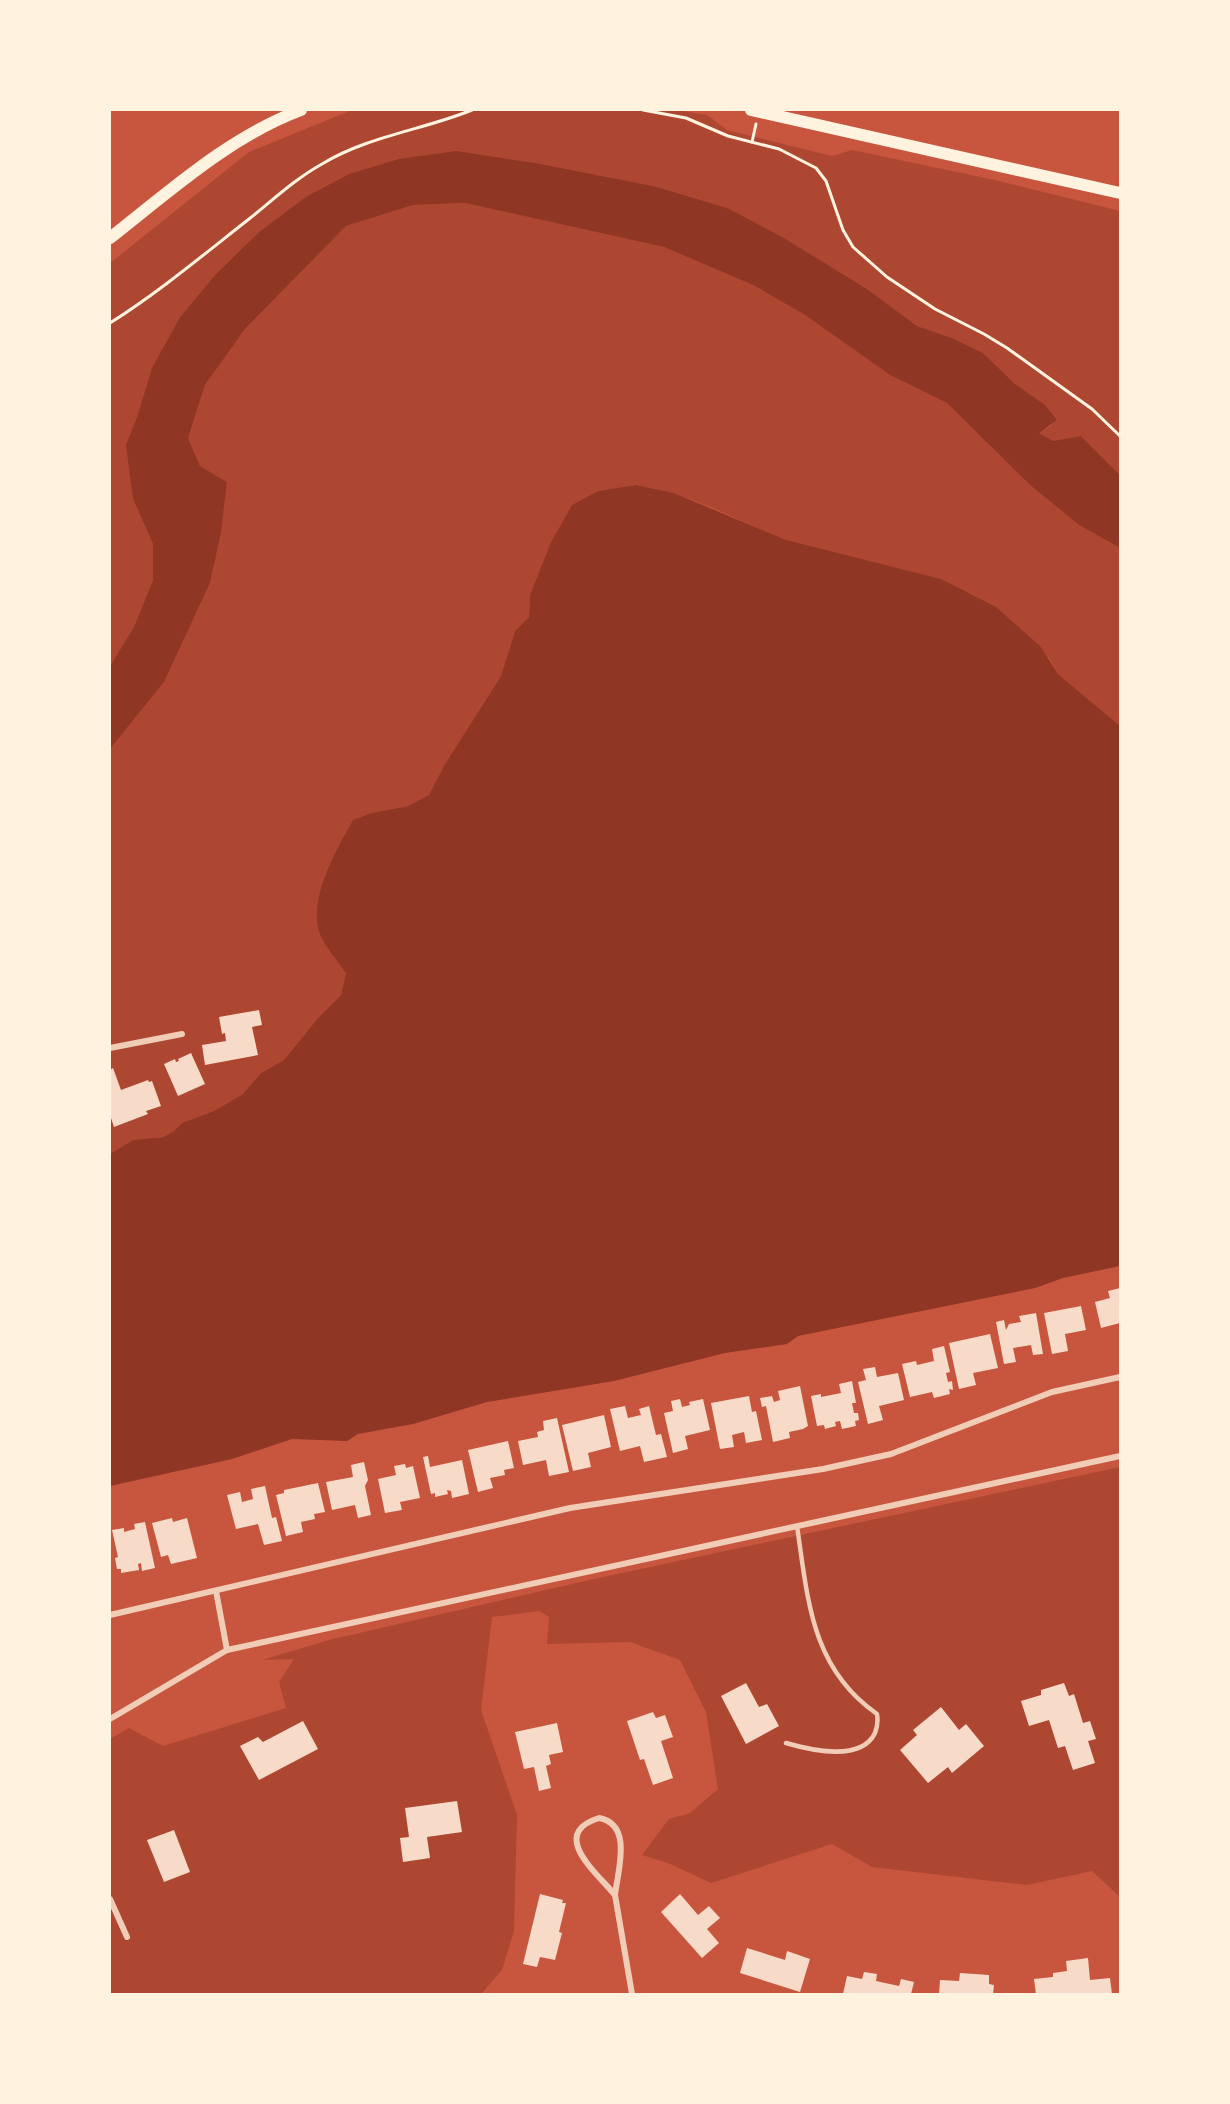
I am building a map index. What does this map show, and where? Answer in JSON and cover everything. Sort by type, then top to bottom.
[{"type":"main road","points":[[110,238],[220,153],[253,133],[301,110]]},
{"type":"main road","points":[[751,110],[1120,193]]},
{"type":"street","points":[[110,1048],[182,1034]]},
{"type":"street","points":[[110,1616],[570,1508],[824,1469],[891,1454],[1052,1392],[1120,1377]]},
{"type":"street","points":[[110,1719],[227,1650],[1120,1456]]},
{"type":"street","points":[[216,1591],[227,1650]]},
{"type":"street","points":[[615,1895],[584,1858],[575,1841],[582,1827],[599,1818],[611,1822],[616,1827],[620,1840],[615,1895],[632,1995]]},
{"type":"street","points":[[110,1899],[127,1937]]},
{"type":"lane","points":[[786,1743],[832,1752],[845,1751],[867,1744],[875,1733],[878,1720],[876,1714],[846,1688],[820,1646],[813,1626],[797,1526]]},
{"type":"path","points":[[110,323],[166,285],[277,195],[322,164],[354,148],[450,119],[472,110]]},
{"type":"path","points":[[643,110],[686,118],[728,136],[779,149],[816,168],[826,181],[843,230],[853,247],[887,277],[935,309],[1007,348],[1092,409],[1120,436]]},
{"type":"shaded area","points":[[352,110],[677,110],[707,115],[727,130],[832,156],[852,150],[995,180],[1120,211],[1120,475],[1081,436],[1053,441],[1038,433],[1057,420],[983,353],[952,338],[917,326],[867,289],[828,266],[653,186],[541,164],[349,174],[307,196],[259,232],[216,274],[180,317],[152,368],[127,445],[133,499],[153,544],[153,580],[134,627],[110,666],[110,263],[249,152]]},
{"type":"shaded area","points":[[456,151],[541,164],[653,186],[727,208],[782,237],[867,289],[917,326],[952,338],[983,353],[1014,383],[1045,405],[1057,420],[1039,433],[1053,441],[1081,436],[1120,475],[1120,548],[1079,525],[1030,485],[947,403],[890,375],[805,315],[753,285],[664,247],[465,203],[413,205],[346,226],[245,329],[205,385],[188,438],[200,466],[227,482],[221,533],[210,583],[164,682],[110,749],[110,666],[134,627],[153,580],[153,544],[133,499],[126,445],[152,368],[180,317],[216,274],[259,232],[307,196],[349,174],[399,159]]},
{"type":"shaded area","points":[[465,203],[664,247],[753,285],[805,315],[890,375],[947,403],[1030,485],[1079,525],[1120,548],[1120,726],[1058,674],[1049,658],[713,508],[674,493],[636,485],[598,491],[572,505],[551,542],[530,595],[529,617],[515,631],[501,676],[445,764],[429,795],[408,806],[372,813],[341,995],[318,1018],[284,1060],[261,1073],[243,1094],[214,1111],[183,1123],[164,1137],[133,1140],[110,1154],[110,749],[164,682],[210,583],[221,533],[227,482],[200,466],[188,438],[205,385],[245,329],[346,226],[413,205]]},
{"type":"shaded area","points":[[636,485],[674,493],[786,540],[941,579],[996,607],[1040,646],[1058,674],[1120,726],[1120,1266],[1063,1278],[1035,1288],[798,1336],[787,1344],[725,1353],[614,1381],[487,1402],[413,1424],[358,1434],[347,1441],[292,1439],[232,1459],[110,1486],[110,1154],[133,1140],[164,1137],[182,1123],[214,1111],[243,1094],[261,1073],[284,1060],[318,1018],[341,995],[346,973],[322,939],[317,921],[317,906],[332,860],[353,820],[372,813],[408,806],[429,795],[445,764],[501,676],[515,631],[529,617],[530,595],[551,542],[572,505],[598,491]]},
{"type":"shaded area","points":[[1120,1467],[1120,1897],[1092,1871],[1027,1885],[872,1867],[832,1844],[711,1883],[668,1863],[642,1855],[669,1819],[690,1813],[718,1789],[706,1712],[680,1660],[630,1642],[547,1644],[549,1617],[539,1611],[492,1617],[481,1710],[517,1815],[514,1931],[502,1970],[481,1994],[110,1994],[110,1739],[129,1728],[163,1746],[286,1708],[279,1682],[294,1659],[262,1660],[329,1640],[589,1580]]},
{"type":"building","points":[[259,1010],[262,1025],[252,1027],[258,1055],[205,1065],[202,1045],[226,1041],[225,1033],[222,1034],[219,1017]]},
{"type":"building","points":[[191,1053],[205,1084],[178,1096],[164,1064],[175,1059],[176,1062],[179,1061],[178,1059]]},
{"type":"building","points":[[113,1068],[121,1090],[148,1080],[152,1081],[161,1106],[146,1111],[148,1114],[114,1127],[110,1115],[110,1070]]},
{"type":"building","points":[[1120,1288],[1120,1323],[1101,1328],[1095,1302],[1110,1298],[1108,1291]]},
{"type":"building","points":[[1081,1306],[1086,1330],[1065,1334],[1068,1351],[1052,1354],[1044,1313]]},
{"type":"building","points":[[1036,1313],[1043,1354],[1033,1355],[1031,1345],[1013,1348],[1016,1362],[1004,1364],[996,1322],[1004,1320],[1006,1330],[1009,1324],[1021,1322],[1019,1316]]},
{"type":"building","points":[[990,1334],[998,1368],[973,1373],[976,1385],[959,1389],[949,1343]]},
{"type":"building","points":[[944,1346],[950,1372],[946,1373],[948,1382],[952,1381],[953,1390],[949,1389],[950,1394],[934,1398],[932,1392],[910,1397],[902,1364],[916,1361],[917,1365],[934,1361],[932,1349]]},
{"type":"building","points":[[875,1367],[877,1377],[898,1373],[904,1400],[879,1406],[883,1420],[868,1424],[858,1382],[866,1380],[863,1369]]},
{"type":"building","points":[[852,1381],[856,1403],[852,1403],[854,1413],[858,1413],[859,1420],[855,1421],[856,1426],[842,1429],[840,1421],[835,1422],[836,1426],[825,1429],[824,1425],[817,1426],[811,1396],[821,1394],[821,1397],[841,1393],[839,1384]]},
{"type":"building","points":[[800,1386],[808,1426],[789,1432],[790,1438],[773,1442],[766,1406],[762,1407],[760,1398],[772,1396],[774,1402],[780,1400],[778,1391]]},
{"type":"building","points":[[749,1396],[752,1412],[756,1411],[762,1440],[746,1443],[744,1432],[732,1435],[734,1447],[720,1449],[711,1403]]},
{"type":"building","points":[[680,1399],[682,1407],[690,1405],[689,1402],[703,1399],[710,1430],[685,1436],[688,1449],[673,1453],[664,1413],[673,1411],[671,1401]]},
{"type":"building","points":[[625,1406],[628,1418],[641,1415],[639,1409],[649,1406],[656,1435],[661,1434],[667,1457],[644,1462],[640,1446],[620,1451],[610,1409]]},
{"type":"building","points":[[604,1415],[611,1447],[588,1453],[591,1467],[573,1471],[562,1425]]},
{"type":"building","points":[[557,1418],[569,1472],[549,1476],[546,1460],[523,1465],[518,1441],[538,1437],[537,1432],[544,1430],[543,1421]]},
{"type":"building","points":[[508,1441],[514,1468],[504,1470],[505,1475],[490,1478],[493,1488],[478,1492],[468,1450]]},
{"type":"building","points":[[428,1456],[430,1467],[462,1460],[469,1494],[452,1498],[451,1491],[447,1490],[448,1494],[435,1497],[435,1493],[431,1494],[423,1457]]},
{"type":"building","points":[[364,1462],[368,1480],[365,1486],[371,1515],[358,1518],[355,1505],[332,1510],[326,1482],[353,1477],[351,1465]]},
{"type":"building","points":[[405,1464],[406,1468],[413,1466],[420,1498],[400,1502],[402,1510],[385,1513],[378,1479],[396,1475],[394,1466]]},
{"type":"building","points":[[318,1483],[325,1512],[314,1514],[315,1519],[301,1522],[303,1532],[286,1536],[276,1495],[284,1493],[284,1490]]},
{"type":"building","points":[[265,1486],[272,1518],[276,1517],[282,1541],[264,1545],[258,1524],[236,1529],[227,1495],[240,1492],[242,1502],[253,1499],[251,1489]]},
{"type":"building","points":[[172,1518],[173,1522],[187,1518],[197,1558],[171,1564],[168,1555],[161,1557],[152,1523]]},
{"type":"building","points":[[145,1522],[155,1568],[142,1571],[141,1563],[138,1564],[139,1570],[121,1573],[121,1569],[117,1569],[115,1558],[118,1557],[112,1530],[124,1528],[124,1532],[135,1529],[134,1524]]},
{"type":"building","points":[[746,1683],[759,1707],[767,1704],[779,1726],[746,1744],[721,1696]]},
{"type":"building","points":[[1064,1683],[1069,1696],[1074,1694],[1083,1723],[1090,1721],[1096,1739],[1088,1741],[1095,1763],[1073,1770],[1065,1746],[1058,1748],[1049,1720],[1029,1726],[1021,1701],[1041,1695],[1041,1690]]},
{"type":"building","points":[[941,1707],[959,1730],[966,1724],[984,1746],[952,1773],[948,1767],[928,1783],[900,1750],[917,1735],[913,1730]]},
{"type":"building","points":[[653,1712],[656,1718],[665,1715],[673,1737],[661,1741],[673,1778],[653,1785],[644,1759],[640,1760],[627,1721]]},
{"type":"building","points":[[303,1721],[318,1749],[259,1780],[240,1746],[258,1737],[263,1742]]},
{"type":"building","points":[[557,1723],[563,1752],[549,1755],[551,1764],[546,1766],[551,1788],[539,1791],[534,1767],[524,1769],[515,1732]]},
{"type":"building","points":[[457,1801],[462,1832],[427,1837],[430,1858],[403,1862],[400,1838],[409,1837],[405,1808]]},
{"type":"building","points":[[174,1830],[190,1872],[164,1882],[147,1840]]},
{"type":"building","points":[[540,1894],[563,1900],[562,1903],[566,1903],[555,1960],[540,1957],[537,1967],[523,1964]]},
{"type":"building","points":[[680,1894],[698,1915],[709,1906],[720,1918],[707,1929],[719,1943],[702,1958],[661,1912]]},
{"type":"building","points":[[747,1948],[785,1960],[787,1951],[810,1959],[800,1992],[740,1973]]},
{"type":"building","points":[[1088,1958],[1090,1980],[1110,1978],[1112,1994],[1036,1994],[1034,1979],[1053,1977],[1053,1973],[1067,1971],[1066,1961]]},
{"type":"building","points":[[864,1972],[877,1974],[876,1981],[899,1986],[901,1979],[914,1982],[911,1994],[843,1994],[847,1976],[862,1979]]},
{"type":"building","points":[[960,1973],[989,1975],[989,1984],[994,1985],[993,1994],[939,1994],[940,1980],[959,1981]]}]
